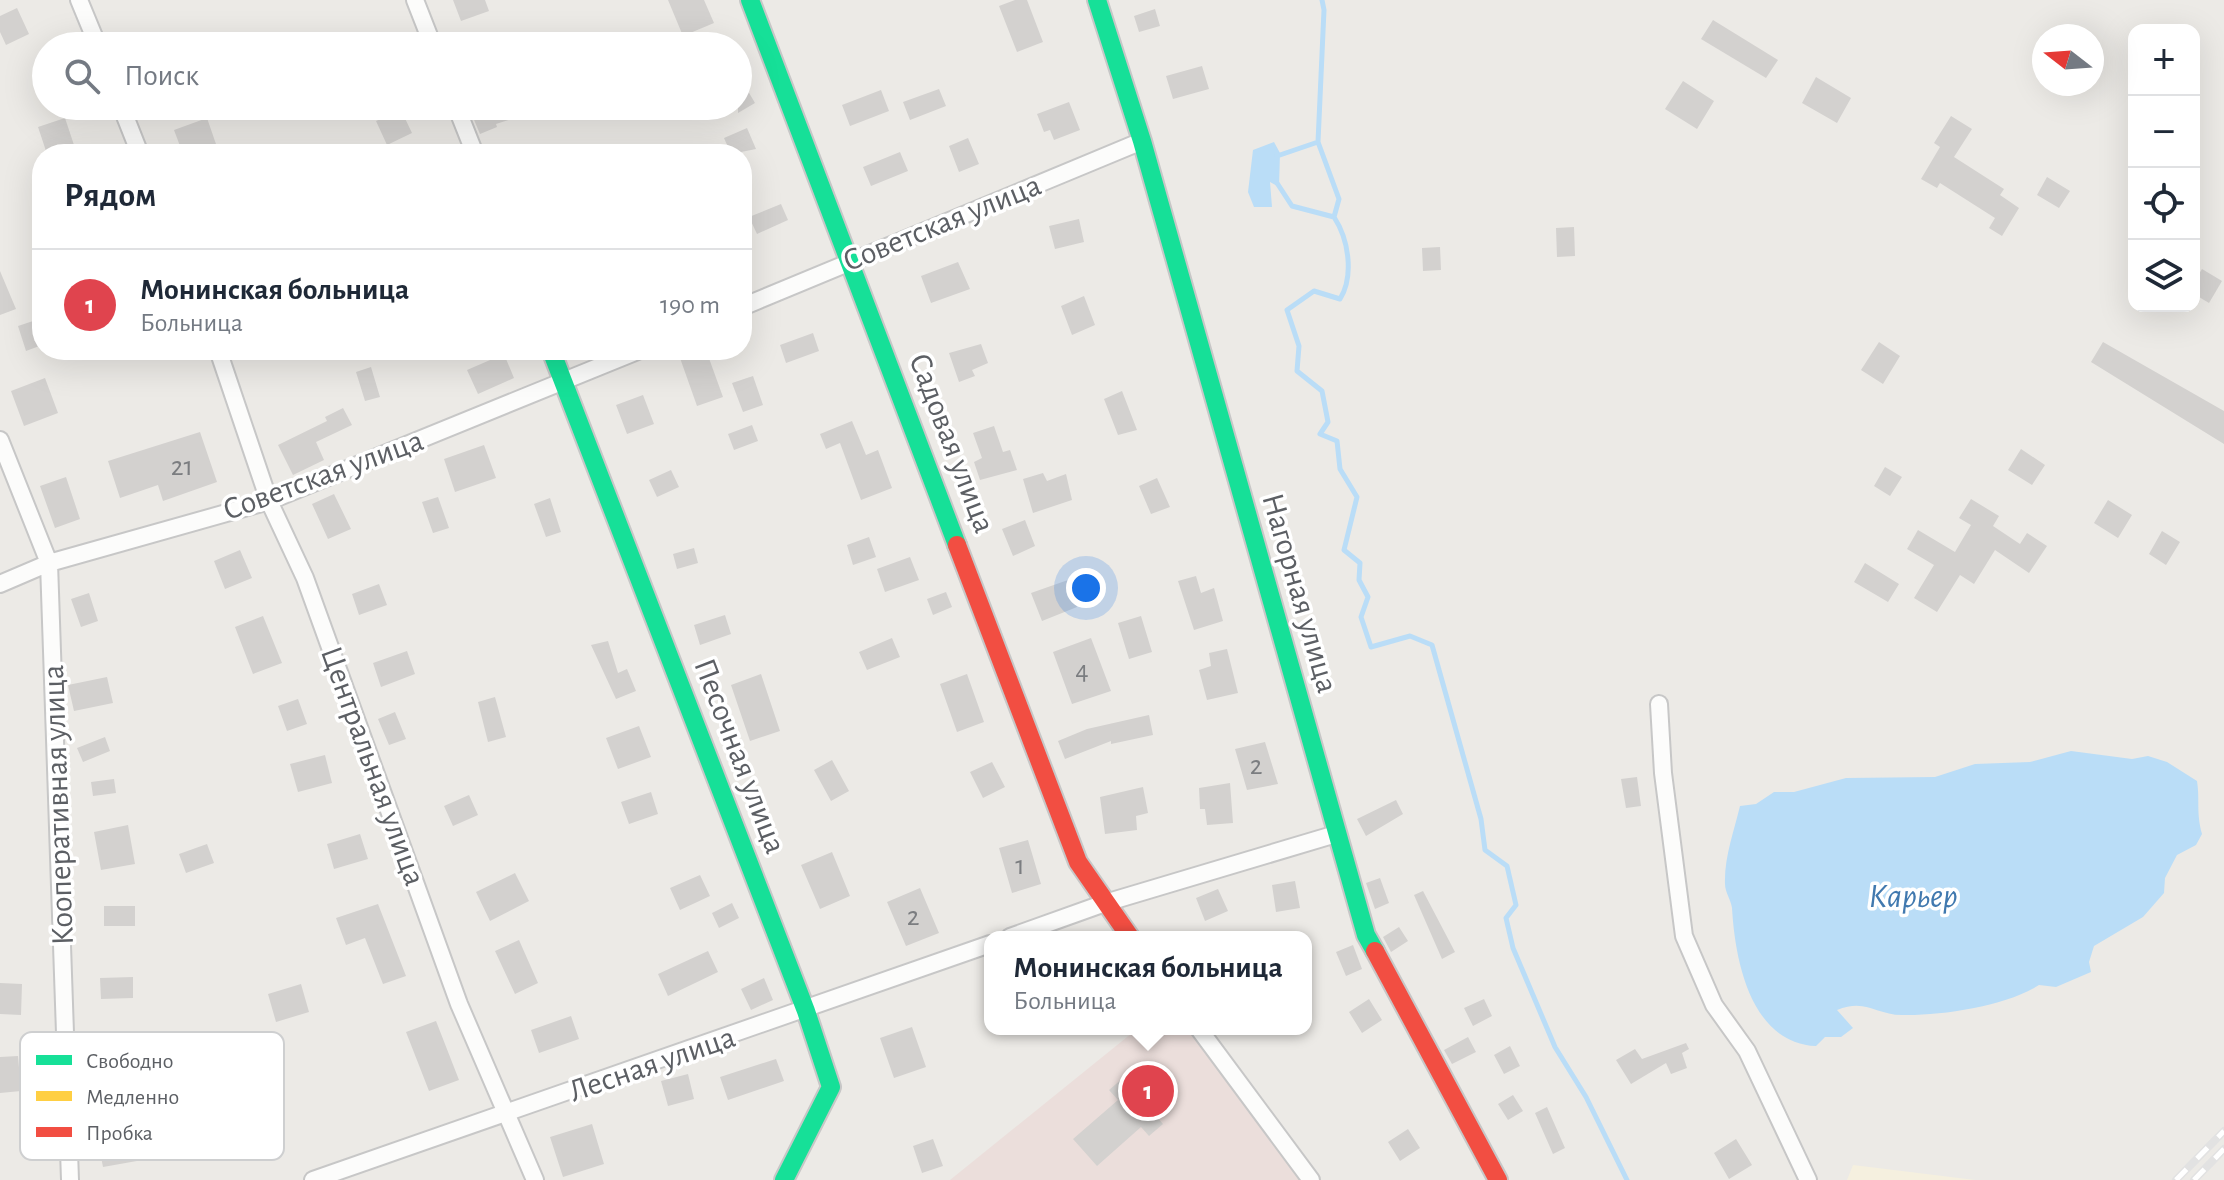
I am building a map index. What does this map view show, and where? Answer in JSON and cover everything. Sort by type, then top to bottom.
[{"type":"street","points":[[79,0],[92,32]]},
{"type":"street","points":[[415,0],[428,32]]},
{"type":"street","name":"Садовая улица","points":[[750,0],[1078,862],[1126,931]]},
{"type":"street","name":"Нагорная улица","points":[[1097,0],[1142,141],[1366,935],[1498,1180]]},
{"type":"street","points":[[127,120],[136,144]]},
{"type":"street","points":[[462,120],[471,144]]},
{"type":"street","name":"Советская улица","points":[[752,303],[1142,141]]},
{"type":"street","name":"Центральная улица","points":[[221,360],[269,501],[305,578],[459,1004],[535,1180]]},
{"type":"street","name":"Песочная улица","points":[[555,360],[806,1011],[831,1087],[784,1180]]},
{"type":"street","name":"Советская улица","points":[[0,584],[49,563],[269,501],[616,360]]},
{"type":"street","name":"Кооперативная улица","points":[[0,440],[49,563],[65,1032]]},
{"type":"street","points":[[1659,704],[1663,773],[1684,936],[1697,973],[1714,1005],[1747,1051],[1808,1180]]},
{"type":"street","points":[[1027,931],[1105,903],[1336,834]]},
{"type":"street","name":"Лесная улица","points":[[313,1180],[806,1011],[984,946]]},
{"type":"street","points":[[1203,1035],[1311,1180]]},
{"type":"street","name":"Кооперативная улица","points":[[69,1160],[70,1180]]},
{"type":"shaded area","points":[[1130,1035],[1195,1035],[1300,1180],[950,1180]]},
{"type":"shaded area","points":[[1853,1165],[1975,1180],[1847,1180]]},
{"type":"water","points":[[1274,142],[1280,153],[1279,187],[1270,182],[1272,207],[1254,207],[1248,192],[1253,150]]},
{"type":"water","name":"Карьер","points":[[2071,751],[2132,759],[2148,756],[2167,762],[2197,781],[2202,834],[2196,845],[2177,855],[2165,878],[2164,893],[2143,917],[2094,946],[2089,962],[2091,972],[2056,987],[2039,985],[2010,999],[1935,1014],[1902,1015],[1863,1006],[1847,1007],[1837,1010],[1853,1028],[1841,1037],[1825,1037],[1816,1046],[1794,1041],[1775,1030],[1750,995],[1742,973],[1725,887],[1728,854],[1740,806],[1756,804],[1774,792],[1794,792],[1846,778],[1935,777],[1975,764],[2030,762]]},
{"type":"building","points":[[453,0],[485,0],[489,11],[461,21]]},
{"type":"building","points":[[668,0],[704,0],[714,23],[693,32],[681,32]]},
{"type":"building","points":[[1015,0],[1027,0],[1043,42],[1017,52],[999,6]]},
{"type":"building","points":[[17,8],[29,34],[6,45],[0,32],[0,16]]},
{"type":"building","points":[[1155,9],[1160,26],[1139,32],[1134,16]]},
{"type":"building","points":[[1713,20],[1778,60],[1766,78],[1701,39]]},
{"type":"building","points":[[1202,66],[1209,89],[1173,99],[1166,76]]},
{"type":"building","points":[[1816,77],[1851,98],[1837,123],[1802,103]]},
{"type":"building","points":[[1683,81],[1714,101],[1697,129],[1665,109]]},
{"type":"building","points":[[939,89],[946,106],[910,120],[903,102]]},
{"type":"building","points":[[881,90],[889,111],[850,126],[842,105]]},
{"type":"building","points":[[1069,102],[1080,130],[1054,140],[1050,130],[1044,132],[1037,114]]},
{"type":"building","points":[[1951,116],[1972,129],[1954,157],[2004,189],[2000,195],[2019,208],[2002,236],[1989,228],[1995,218],[1940,183],[1937,188],[1921,179],[1940,147],[1934,143]]},
{"type":"building","points":[[66,120],[74,144],[44,144],[38,127]]},
{"type":"building","points":[[208,120],[216,144],[179,144],[174,130]]},
{"type":"building","points":[[406,120],[412,133],[387,144],[376,121]]},
{"type":"building","points":[[474,120],[508,120],[496,124],[497,127],[480,134]]},
{"type":"building","points":[[747,128],[756,149],[752,150],[752,144],[727,144],[724,138]]},
{"type":"building","points":[[968,138],[979,164],[959,172],[949,146]]},
{"type":"building","points":[[900,152],[908,171],[871,186],[863,167]]},
{"type":"building","points":[[2047,177],[2070,191],[2059,208],[2037,195]]},
{"type":"building","points":[[781,204],[788,220],[757,234],[752,216]]},
{"type":"building","points":[[1079,219],[1084,242],[1055,249],[1049,226]]},
{"type":"building","points":[[1574,227],[1575,256],[1557,257],[1556,228]]},
{"type":"building","points":[[1440,247],[1441,270],[1423,271],[1422,248]]},
{"type":"building","points":[[958,262],[970,289],[931,303],[921,276]]},
{"type":"building","points":[[2202,269],[2222,281],[2209,303],[2200,298]]},
{"type":"building","points":[[0,271],[16,309],[0,315]]},
{"type":"building","points":[[1084,296],[1095,325],[1072,335],[1061,306]]},
{"type":"building","points":[[32,321],[32,349],[26,351],[18,326]]},
{"type":"building","points":[[813,333],[819,351],[786,363],[780,345]]},
{"type":"building","points":[[1879,342],[1900,356],[1883,384],[1861,370]]},
{"type":"building","points":[[2103,342],[2224,411],[2224,444],[2091,362]]},
{"type":"building","points":[[981,344],[988,363],[972,370],[975,376],[959,382],[949,353]]},
{"type":"building","points":[[490,360],[506,360],[514,378],[478,394],[467,370]]},
{"type":"building","points":[[681,360],[710,360],[723,397],[697,406]]},
{"type":"building","points":[[371,367],[380,397],[365,401],[356,372]]},
{"type":"building","points":[[753,376],[763,405],[743,412],[732,383]]},
{"type":"building","points":[[45,378],[58,413],[24,426],[11,391]]},
{"type":"building","points":[[1122,391],[1137,430],[1118,435],[1104,399]]},
{"type":"building","points":[[643,395],[654,424],[627,434],[616,405]]},
{"type":"building","points":[[343,408],[352,425],[316,442],[324,460],[293,475],[278,445],[327,421],[325,417]]},
{"type":"building","points":[[852,421],[866,455],[878,450],[892,488],[861,500],[840,443],[826,449],[820,434]]},
{"type":"building","points":[[752,425],[758,441],[734,450],[728,434]]},
{"type":"building","points":[[994,426],[1003,452],[1010,450],[1017,470],[980,480],[974,462],[982,458],[973,433]]},
{"type":"building","points":[[200,432],[217,482],[163,501],[158,485],[120,498],[108,461]]},
{"type":"building","points":[[484,445],[496,478],[455,492],[444,459]]},
{"type":"building","points":[[2021,449],[2045,465],[2032,485],[2008,470]]},
{"type":"building","points":[[1885,467],[1902,477],[1890,496],[1874,486]]},
{"type":"building","points":[[671,470],[679,487],[657,497],[649,480]]},
{"type":"building","points":[[1043,473],[1047,481],[1066,474],[1072,500],[1033,513],[1023,479]]},
{"type":"building","points":[[66,477],[80,519],[55,528],[40,486]]},
{"type":"building","points":[[1157,478],[1170,507],[1151,514],[1139,486]]},
{"type":"building","points":[[334,494],[351,529],[328,539],[312,504]]},
{"type":"building","points":[[438,497],[449,528],[433,533],[422,502]]},
{"type":"building","points":[[550,498],[561,532],[546,537],[534,504]]},
{"type":"building","points":[[1971,499],[1999,516],[1993,526],[2020,544],[2027,533],[2047,546],[2029,573],[1995,550],[1974,584],[1960,575],[1937,612],[1914,598],[1934,565],[1907,549],[1918,530],[1955,552],[1971,525],[1959,518]]},
{"type":"building","points":[[2108,500],[2132,515],[2118,538],[2094,523]]},
{"type":"building","points":[[1025,520],[1035,546],[1013,556],[1002,529]]},
{"type":"building","points":[[2162,531],[2180,542],[2166,565],[2149,554]]},
{"type":"building","points":[[869,537],[876,557],[853,565],[847,545]]},
{"type":"building","points":[[694,548],[698,563],[677,569],[673,554]]},
{"type":"building","points":[[240,550],[252,578],[225,589],[214,561]]},
{"type":"building","points":[[910,557],[919,580],[885,592],[877,569]]},
{"type":"building","points":[[1865,563],[1899,584],[1888,602],[1854,582]]},
{"type":"building","points":[[1196,576],[1201,593],[1214,588],[1223,621],[1194,630],[1178,581]]},
{"type":"building","points":[[1068,580],[1077,607],[1042,621],[1031,593]]},
{"type":"building","points":[[379,584],[387,605],[359,615],[352,594]]},
{"type":"building","points":[[946,592],[952,607],[933,615],[927,599]]},
{"type":"building","points":[[89,593],[98,621],[81,627],[71,599]]},
{"type":"building","points":[[725,615],[731,634],[700,645],[694,625]]},
{"type":"building","points":[[263,616],[282,663],[253,674],[235,627]]},
{"type":"building","points":[[1141,616],[1152,652],[1129,659],[1118,623]]},
{"type":"building","points":[[892,638],[900,657],[867,670],[859,652]]},
{"type":"building","points":[[1091,638],[1111,691],[1072,704],[1053,652]]},
{"type":"building","points":[[608,641],[618,673],[627,669],[636,691],[616,699],[591,645]]},
{"type":"building","points":[[1227,649],[1238,693],[1207,700],[1199,670],[1211,666],[1209,653]]},
{"type":"building","points":[[407,651],[415,674],[381,687],[373,663]]},
{"type":"building","points":[[761,674],[780,731],[750,741],[731,685]]},
{"type":"building","points":[[967,674],[984,722],[957,732],[940,684]]},
{"type":"building","points":[[107,677],[113,703],[74,711],[68,685]]},
{"type":"building","points":[[495,697],[506,737],[488,742],[478,702]]},
{"type":"building","points":[[298,699],[307,724],[287,731],[278,706]]},
{"type":"building","points":[[395,712],[406,739],[389,745],[378,719]]},
{"type":"building","points":[[1149,715],[1153,735],[1111,744],[1111,741],[1065,759],[1058,741],[1087,729]]},
{"type":"building","points":[[639,726],[651,757],[618,769],[606,738]]},
{"type":"building","points":[[105,737],[110,751],[83,762],[77,748]]},
{"type":"building","points":[[1265,742],[1278,784],[1247,790],[1235,749]]},
{"type":"building","points":[[325,755],[332,783],[298,792],[290,764]]},
{"type":"building","points":[[832,760],[849,791],[831,801],[814,770]]},
{"type":"building","points":[[992,762],[1005,787],[983,798],[970,772]]},
{"type":"building","points":[[1637,777],[1641,806],[1626,808],[1621,779]]},
{"type":"building","points":[[114,779],[116,793],[93,796],[91,782]]},
{"type":"building","points":[[1230,783],[1233,823],[1207,825],[1205,809],[1200,809],[1199,788]]},
{"type":"building","points":[[1143,787],[1148,813],[1136,816],[1137,830],[1105,834],[1100,797]]},
{"type":"building","points":[[651,792],[658,814],[629,824],[621,802]]},
{"type":"building","points":[[469,795],[478,815],[453,826],[444,806]]},
{"type":"building","points":[[1396,800],[1403,814],[1366,836],[1357,819]]},
{"type":"building","points":[[128,825],[135,864],[101,870],[94,832]]},
{"type":"building","points":[[360,834],[368,859],[334,869],[327,844]]},
{"type":"building","points":[[1028,840],[1041,884],[1012,893],[999,848]]},
{"type":"building","points":[[207,844],[214,863],[186,873],[179,854]]},
{"type":"building","points":[[832,852],[850,896],[820,909],[801,865]]},
{"type":"building","points":[[515,873],[529,901],[490,921],[476,892]]},
{"type":"building","points":[[700,875],[710,896],[680,910],[670,888]]},
{"type":"building","points":[[1380,878],[1389,903],[1375,909],[1366,883]]},
{"type":"building","points":[[1295,881],[1300,908],[1276,912],[1272,885]]},
{"type":"building","points":[[920,888],[939,933],[906,946],[887,902]]},
{"type":"building","points":[[1218,889],[1228,911],[1205,921],[1196,898]]},
{"type":"building","points":[[1423,891],[1455,952],[1442,959],[1414,895]]},
{"type":"building","points":[[732,903],[739,918],[719,928],[712,913]]},
{"type":"building","points":[[378,904],[406,976],[383,984],[365,938],[346,945],[336,918]]},
{"type":"building","points":[[104,906],[135,906],[135,926],[104,926]]},
{"type":"building","points":[[1399,927],[1408,941],[1391,952],[1383,937]]},
{"type":"building","points":[[519,940],[538,983],[515,994],[495,951]]},
{"type":"building","points":[[1353,945],[1362,969],[1346,976],[1336,952]]},
{"type":"building","points":[[708,951],[718,972],[668,996],[658,974]]},
{"type":"building","points":[[133,977],[133,998],[101,999],[100,978]]},
{"type":"building","points":[[764,978],[773,1000],[751,1010],[741,989]]},
{"type":"building","points":[[0,983],[22,984],[21,1015],[0,1014]]},
{"type":"building","points":[[301,984],[309,1012],[276,1022],[268,994]]},
{"type":"building","points":[[1369,999],[1382,1020],[1362,1033],[1349,1012]]},
{"type":"building","points":[[1484,999],[1492,1016],[1473,1026],[1464,1008]]},
{"type":"building","points":[[571,1016],[579,1039],[539,1053],[531,1030]]},
{"type":"building","points":[[436,1021],[459,1080],[429,1091],[406,1032]]},
{"type":"building","points":[[912,1027],[926,1067],[894,1078],[880,1038]]},
{"type":"building","points":[[1468,1037],[1476,1052],[1452,1064],[1444,1050]]},
{"type":"building","points":[[1686,1043],[1689,1049],[1682,1053],[1687,1068],[1671,1074],[1666,1063],[1631,1084],[1616,1060],[1635,1049],[1642,1059]]},
{"type":"building","points":[[1510,1046],[1520,1066],[1504,1074],[1494,1055]]},
{"type":"building","points":[[18,1056],[20,1091],[0,1093],[0,1057]]},
{"type":"building","points":[[776,1059],[784,1081],[728,1100],[720,1077]]},
{"type":"building","points":[[688,1074],[694,1099],[668,1106],[661,1081]]},
{"type":"building","points":[[1123,1078],[1163,1124],[1149,1136],[1141,1127],[1097,1166],[1073,1139],[1118,1100],[1109,1090]]},
{"type":"building","points":[[1513,1095],[1523,1111],[1508,1120],[1498,1104]]},
{"type":"building","points":[[1547,1107],[1565,1148],[1553,1154],[1535,1113]]},
{"type":"building","points":[[592,1124],[604,1164],[563,1177],[550,1137]]},
{"type":"building","points":[[1408,1129],[1420,1148],[1400,1161],[1388,1142]]},
{"type":"building","points":[[933,1139],[943,1166],[922,1173],[913,1146]]},
{"type":"building","points":[[1736,1139],[1752,1165],[1729,1179],[1714,1153]]},
{"type":"building","points":[[102,1160],[142,1160],[103,1167]]},
{"type":"waterway","points":[[1322,0],[1318,142],[1339,199],[1334,217],[1346,247],[1348,269],[1340,299],[1314,291],[1287,310],[1299,346],[1297,371],[1322,391],[1328,422],[1320,434],[1337,441],[1340,469],[1357,497],[1344,550],[1360,563],[1359,580],[1368,597],[1361,617],[1371,647],[1410,636],[1432,645],[1481,819],[1485,850],[1507,866],[1516,905],[1506,918],[1513,948],[1555,1047],[1586,1097],[1627,1180]]},
{"type":"waterway","points":[[1277,156],[1318,142]]},
{"type":"waterway","points":[[1277,183],[1292,206],[1334,217]]},
{"type":"railway","points":[[2176,1180],[2224,1131]]},
{"type":"railway","points":[[2194,1180],[2224,1149]]},
{"type":"traffic: fast","points":[[750,0],[957,545]]},
{"type":"traffic: fast","points":[[1097,0],[1142,141],[1366,935],[1375,951]]},
{"type":"traffic: fast","points":[[555,360],[806,1011],[831,1087],[784,1180]]},
{"type":"traffic: jam","points":[[957,545],[1078,862],[1126,931]]},
{"type":"traffic: jam","points":[[1375,951],[1498,1180]]},
{"type":"place","name":"Монинская больница","points":[[1148,1091]]}]
